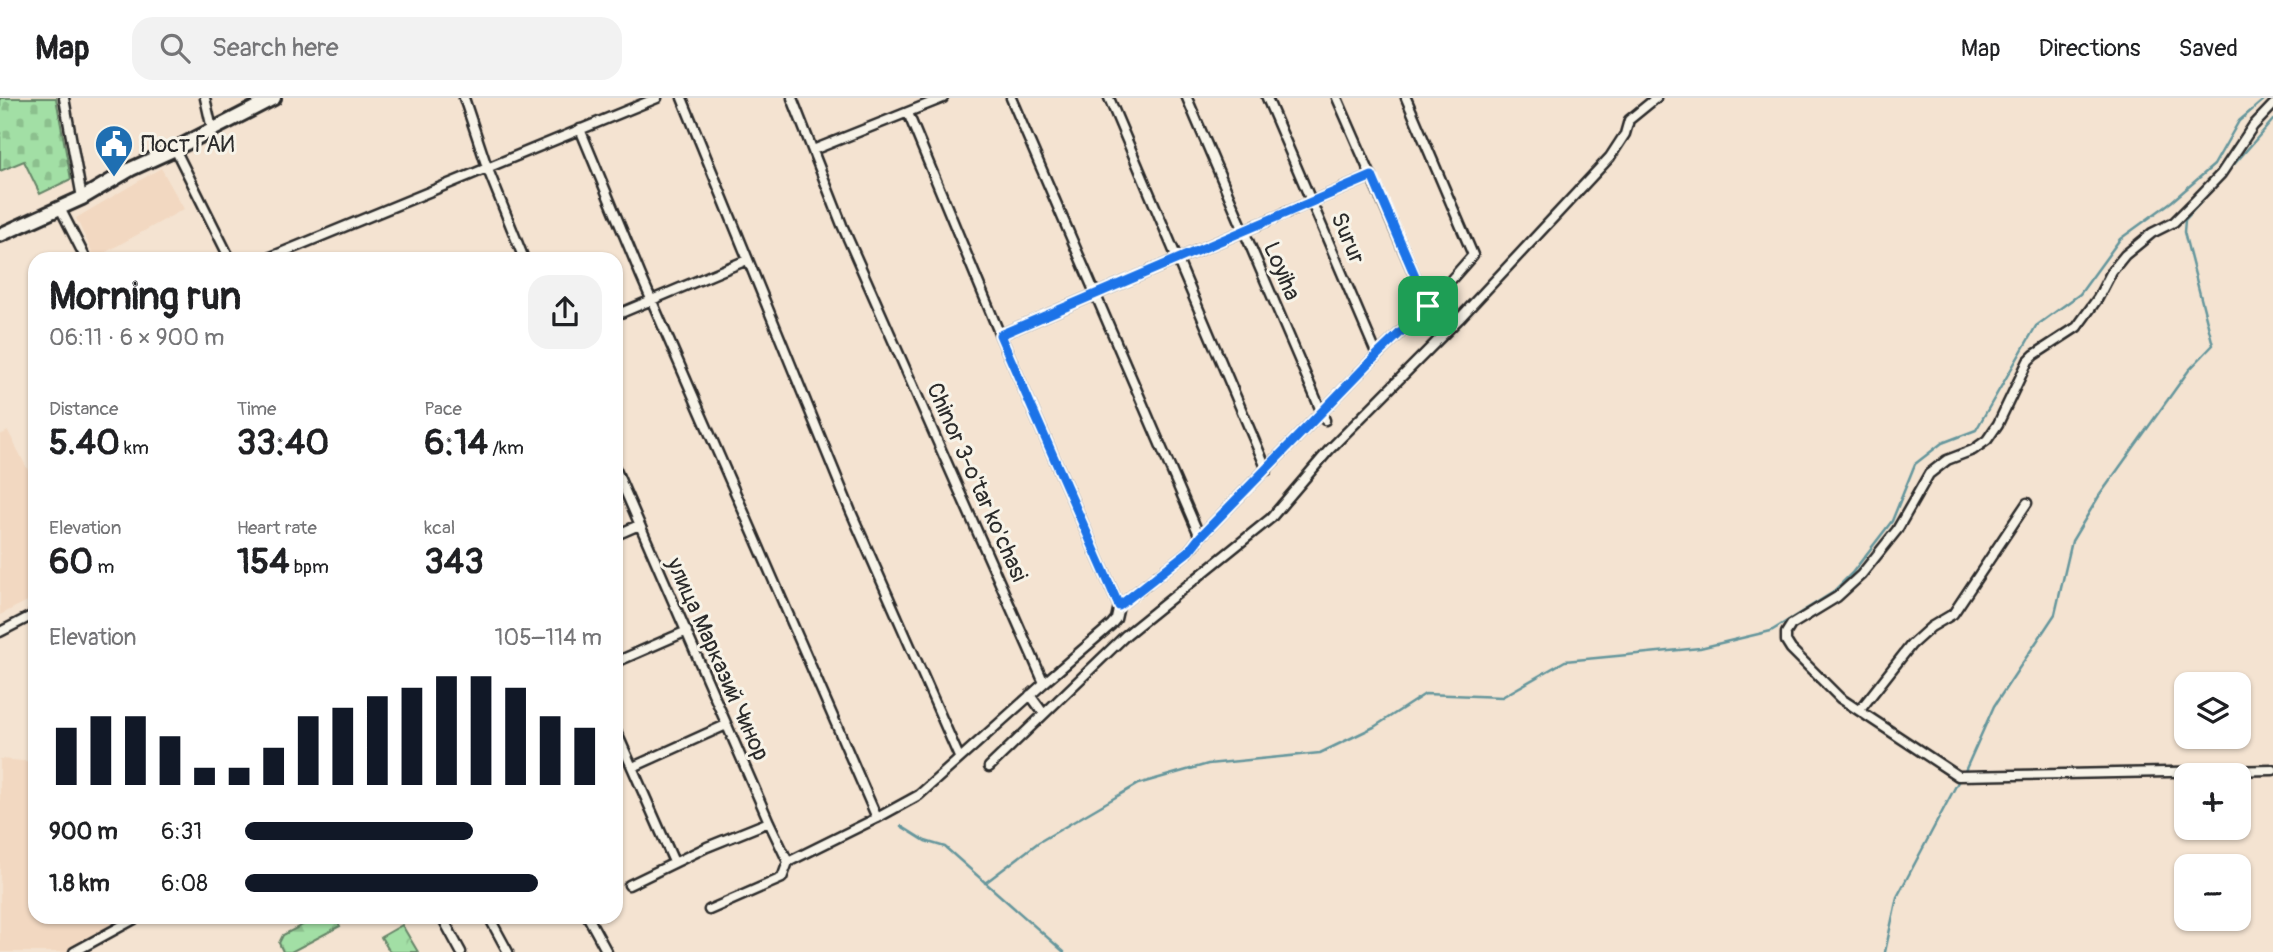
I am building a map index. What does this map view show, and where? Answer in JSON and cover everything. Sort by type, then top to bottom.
[{"type":"main road","points":[[0,235],[82,198],[131,169],[274,98]]},
{"type":"street","points":[[64,98],[82,198]]},
{"type":"street","points":[[205,98],[212,129]]},
{"type":"street","points":[[464,98],[487,167],[521,252]]},
{"type":"street","points":[[283,252],[657,98]]},
{"type":"street","points":[[682,98],[851,512],[959,757]]},
{"type":"street","name":"Chinor 3-o'tar ko'chasi","points":[[792,98],[842,225],[1044,682]]},
{"type":"street","points":[[813,150],[943,98]]},
{"type":"street","points":[[1011,98],[1200,537]]},
{"type":"street","points":[[1109,98],[1267,470]]},
{"type":"street","name":"Loyiha","points":[[1188,98],[1324,416]]},
{"type":"street","name":"Surur","points":[[1267,98],[1377,355]]},
{"type":"street","points":[[1338,98],[1428,306]]},
{"type":"street","points":[[1119,606],[1189,551],[1267,470],[1324,416],[1377,355],[1428,306],[1473,255],[1406,98]]},
{"type":"street","points":[[989,767],[1126,635],[1271,518],[1329,450],[1459,319],[1574,196],[1620,144],[1629,120],[1656,98]]},
{"type":"street","points":[[2273,105],[2253,126],[2221,174],[2194,202],[2174,222],[2151,233],[2125,255],[2077,327],[2028,361],[1998,424],[1987,440],[1935,469],[1924,480],[1897,530],[1861,575],[1837,597],[1791,625],[1786,633],[1786,641],[1791,649],[1840,698],[1958,776],[2273,770]]},
{"type":"street","points":[[709,910],[782,878],[788,862],[919,794],[1116,619],[1119,606],[1000,335],[908,113]]},
{"type":"street","points":[[580,129],[877,818]]},
{"type":"street","points":[[175,149],[226,252]]},
{"type":"street","points":[[1000,335],[1372,176]]},
{"type":"street","points":[[60,208],[82,252]]},
{"type":"street","points":[[623,313],[747,260]]},
{"type":"street","name":"улица Марказий Чинор","points":[[623,487],[768,822],[788,862]]},
{"type":"street","points":[[1860,710],[1911,645],[1931,627],[1953,614],[2027,503]]},
{"type":"street","points":[[623,532],[639,526]]},
{"type":"street","points":[[0,632],[28,618]]},
{"type":"street","points":[[623,659],[687,631]]},
{"type":"street","points":[[1030,695],[1044,714]]},
{"type":"street","points":[[633,767],[726,725]]},
{"type":"street","points":[[623,746],[674,862]]},
{"type":"street","points":[[629,885],[674,862],[768,822]]},
{"type":"street","points":[[74,952],[125,924]]},
{"type":"street","points":[[446,924],[461,952]]},
{"type":"street","points":[[493,924],[508,952]]},
{"type":"street","points":[[592,924],[607,952]]},
{"type":"shaded area","points":[[161,168],[184,209],[106,252],[92,252],[76,218]]},
{"type":"shaded area","points":[[8,431],[28,470],[28,601],[0,615],[0,435]]},
{"type":"shaded area","points":[[0,759],[28,761],[28,924],[116,924],[64,952],[0,952]]},
{"type":"green space","points":[[0,98],[56,98],[71,179],[40,194],[24,161],[0,171]]},
{"type":"green space","points":[[304,924],[340,926],[291,952],[283,952],[279,943],[283,935]]},
{"type":"green space","points":[[402,925],[418,952],[390,952],[381,937]]},
{"type":"waterway","points":[[985,883],[1039,842],[1138,784],[1208,764],[1320,753],[1374,727],[1425,694],[1502,697],[1565,661],[1700,648],[1771,631],[1832,593],[1852,573],[1892,521],[1915,464],[1942,443],[1976,430],[2036,326],[2080,294],[2120,239],[2171,202],[2214,165],[2239,121],[2266,98]]},
{"type":"waterway","points":[[2224,176],[2273,120]]},
{"type":"waterway","points":[[1965,771],[1994,706],[2055,614],[2072,541],[2099,496],[2189,370],[2213,345],[2184,232],[2185,220],[2220,181]]},
{"type":"waterway","points":[[1885,952],[1897,897],[1959,780]]},
{"type":"waterway","points":[[901,826],[925,841],[945,847],[1064,952]]},
{"type":"place","name":"Пост ГАИ","points":[[114,178]]},
{"type":"route","points":[[1372,176],[1428,306],[1377,355],[1189,551],[1119,606],[1000,335],[1372,176]]}]
